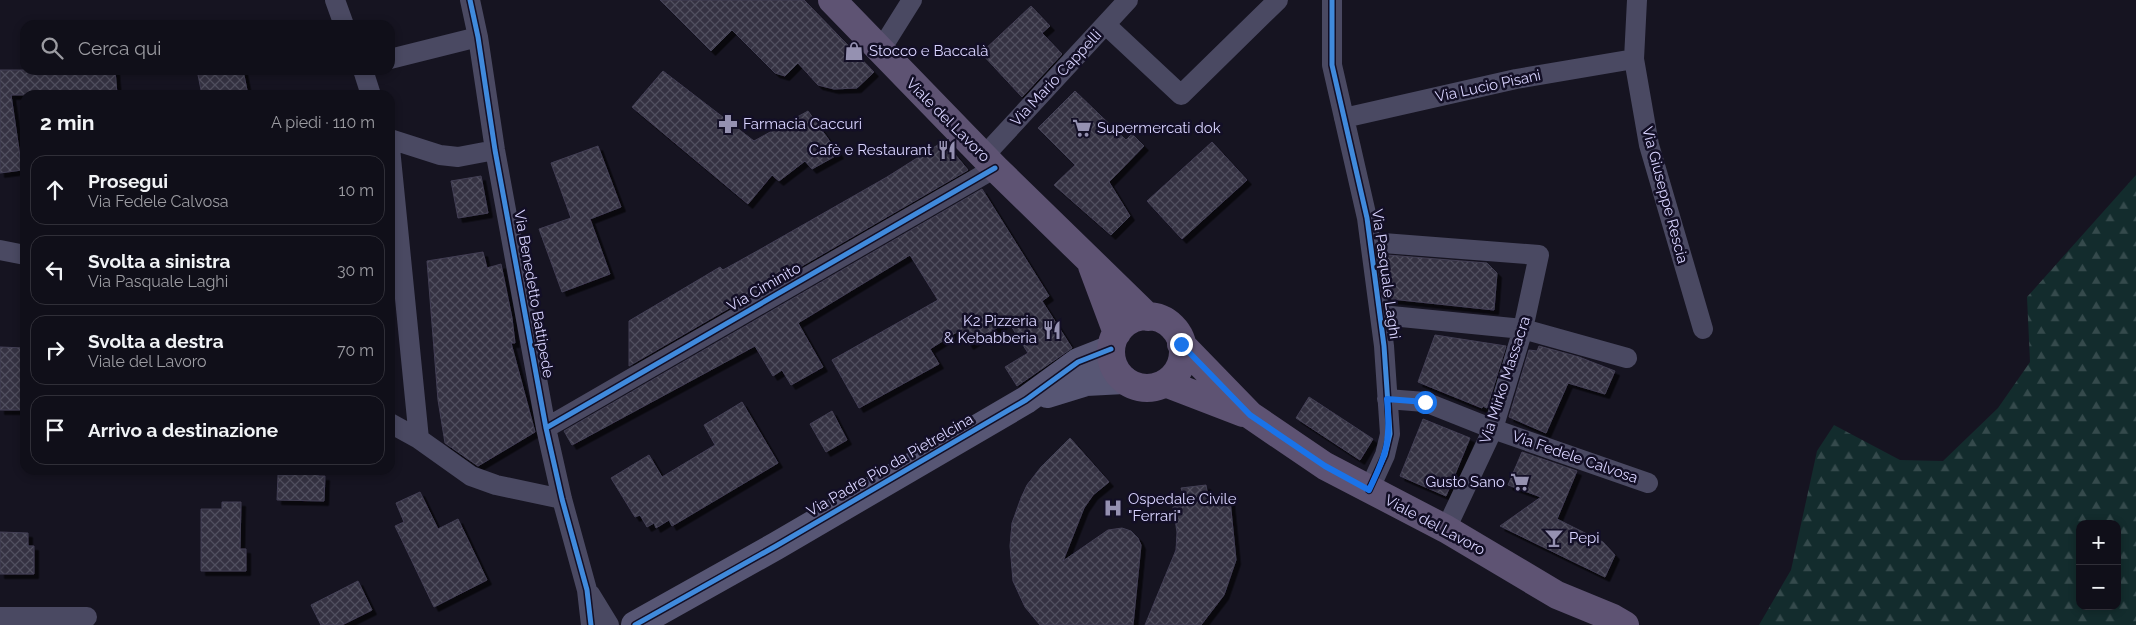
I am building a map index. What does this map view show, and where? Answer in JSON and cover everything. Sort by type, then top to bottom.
[{"type":"main road","name":"Viale del Lavoro","points":[[832,0],[989,162],[1148,317]]},
{"type":"main road","name":"Viale del Lavoro","points":[[1089,258],[1114,341]]},
{"type":"main road","points":[[1148,317],[1159,319],[1169,325],[1177,333],[1181,344],[1180,366],[1174,376],[1155,388],[1133,386],[1116,371],[1112,360],[1114,341],[1125,324],[1136,318],[1148,317]]},
{"type":"main road","name":"Viale del Lavoro","points":[[1181,344],[1250,415],[1325,466],[1446,529],[1557,595],[1617,623]]},
{"type":"main road","name":"Viale del Lavoro","points":[[1165,383],[1250,415]]},
{"type":"street","points":[[335,0],[342,20]]},
{"type":"street","name":"Via Benedetto Battipede","points":[[470,0],[478,38],[495,150],[546,428],[562,499],[587,590]]},
{"type":"street","points":[[880,51],[912,0]]},
{"type":"street","name":"Via Mario Cappelli","points":[[989,162],[1128,0]]},
{"type":"street","points":[[1106,24],[1181,96],[1278,0]]},
{"type":"street","name":"Via Pasquale Laghi","points":[[1332,0],[1332,65],[1367,218],[1381,315],[1390,434],[1385,455],[1369,490]]},
{"type":"street","name":"Via Giuseppe Rescia","points":[[1637,0],[1634,59],[1649,145],[1703,329]]},
{"type":"street","points":[[395,58],[478,38]]},
{"type":"street","name":"Via Lucio Pisani","points":[[1344,118],[1516,79],[1634,59]]},
{"type":"street","points":[[365,75],[369,90]]},
{"type":"street","points":[[395,141],[440,156],[458,157],[495,150]]},
{"type":"street","name":"Via Ciminito","points":[[546,428],[989,162]]},
{"type":"street","points":[[395,198],[419,439]]},
{"type":"street","name":"Via Mirko Massacra","points":[[1370,242],[1539,255],[1523,329],[1493,429],[1446,529]]},
{"type":"street","points":[[0,250],[20,254]]},
{"type":"street","points":[[1381,315],[1523,329],[1627,358]]},
{"type":"street","name":"Via Padre Pio da Pietrelcina","points":[[635,625],[674,613],[1026,400],[1078,362],[1114,341]]},
{"type":"street","name":"Via Padre Pio da Pietrelcina","points":[[1026,400],[1086,382],[1124,380]]},
{"type":"street","name":"Via Fedele Calvosa","points":[[1387,399],[1425,402],[1493,429],[1648,483]]},
{"type":"street","points":[[395,426],[419,439],[471,476],[496,485],[562,499]]},
{"type":"street","points":[[587,590],[591,625]]},
{"type":"street","points":[[587,590],[610,625]]},
{"type":"street","points":[[0,617],[87,616]]},
{"type":"green space","points":[[2136,175],[2136,625],[1759,625],[1791,570],[1817,451],[1834,425],[1900,460],[1943,461],[1998,408],[2030,362],[2027,297]]},
{"type":"building","points":[[660,0],[804,0],[874,72],[857,88],[834,89],[818,85],[798,63],[785,76],[775,73],[732,30],[711,51]]},
{"type":"building","points":[[1031,6],[1050,26],[1042,33],[1062,54],[1022,97],[981,53]]},
{"type":"building","points":[[0,70],[20,70],[20,75],[115,75],[117,90],[20,90],[20,95],[11,95],[20,156],[20,170],[0,173]]},
{"type":"building","points":[[663,71],[754,141],[808,111],[839,154],[812,169],[805,161],[779,181],[772,175],[748,204],[632,107]]},
{"type":"building","points":[[198,75],[244,75],[247,90],[201,90]]},
{"type":"building","points":[[1075,91],[1126,140],[1132,134],[1144,146],[1109,182],[1130,216],[1111,235],[1054,185],[1075,165],[1038,128]]},
{"type":"building","points":[[944,141],[968,170],[629,366],[629,321],[720,267],[723,270],[887,177]]},
{"type":"building","points":[[1212,142],[1247,180],[1182,239],[1147,201]]},
{"type":"building","points":[[598,146],[621,207],[590,219],[610,274],[562,292],[539,229],[571,218],[551,163]]},
{"type":"building","points":[[481,176],[488,213],[458,218],[451,181]]},
{"type":"building","points":[[982,189],[1049,296],[1042,301],[1072,348],[1017,386],[1005,367],[1028,353],[1008,321],[969,345],[960,330],[930,349],[939,364],[859,408],[832,360],[938,300],[910,255],[798,323],[823,367],[791,385],[782,370],[773,376],[755,346],[572,445],[564,431]]},
{"type":"building","points":[[483,252],[487,268],[501,264],[512,318],[515,343],[511,343],[535,432],[478,466],[445,443],[438,400],[427,261]]},
{"type":"building","points":[[1387,255],[1487,263],[1497,273],[1494,310],[1391,299]]},
{"type":"building","points":[[1435,335],[1506,346],[1487,408],[1483,406],[1482,408],[1418,382]]},
{"type":"building","points":[[1539,346],[1579,357],[1615,371],[1605,394],[1568,383],[1546,433],[1509,417],[1529,350],[1537,351]]},
{"type":"building","points":[[0,347],[20,348],[20,410],[0,410]]},
{"type":"building","points":[[1309,397],[1373,439],[1360,460],[1296,418]]},
{"type":"building","points":[[742,402],[778,463],[672,526],[669,520],[656,528],[654,523],[647,527],[640,515],[635,517],[611,478],[649,455],[662,477],[715,445],[704,425]]},
{"type":"building","points":[[832,411],[847,440],[826,452],[810,424]]},
{"type":"building","points":[[1423,419],[1470,438],[1446,496],[1400,476]]},
{"type":"building","points":[[1070,438],[1109,482],[1093,495],[1084,508],[1063,561],[1108,530],[1122,528],[1131,531],[1138,538],[1141,545],[1133,625],[1040,625],[1025,607],[1013,581],[1010,546],[1012,523],[1021,498],[1027,485],[1041,467]]},
{"type":"building","points":[[1522,452],[1577,471],[1557,519],[1603,542],[1615,555],[1605,577],[1500,526],[1541,497],[1508,485]]},
{"type":"building","points":[[278,475],[325,476],[324,501],[277,500]]},
{"type":"building","points":[[1206,485],[1209,503],[1230,500],[1236,560],[1224,595],[1201,625],[1145,625],[1176,550],[1177,532],[1173,507],[1187,505],[1181,488]]},
{"type":"building","points":[[420,492],[438,529],[458,519],[487,580],[434,607],[395,526],[404,522],[396,503]]},
{"type":"building","points":[[222,502],[241,502],[240,549],[246,549],[246,571],[201,571],[201,509],[222,509]]},
{"type":"building","points":[[0,532],[28,533],[28,546],[34,546],[34,574],[0,574]]},
{"type":"building","points":[[358,581],[372,610],[342,625],[321,625],[311,605]]},
{"type":"cycle path","points":[[470,0],[478,37],[495,150],[546,428],[562,499],[587,590],[591,625]]},
{"type":"cycle path","points":[[1332,0],[1332,65],[1367,218],[1384,346],[1390,434],[1385,455],[1369,490]]},
{"type":"cycle path","points":[[546,428],[995,168]]},
{"type":"cycle path","points":[[635,625],[776,546],[1026,400],[1078,362],[1111,349]]},
{"type":"place","name":"Stocco e Baccalà","points":[[854,51]]},
{"type":"place","name":"Farmacia Caccuri","points":[[728,124]]},
{"type":"place","name":"Supermercati dok","points":[[1082,128]]},
{"type":"place","name":"Cafè e Restaurant","points":[[947,150]]},
{"type":"place","name":"K2 Pizzeria & Kebabberia","points":[[1052,330]]},
{"type":"place","name":"Gusto Sano","points":[[1520,482]]},
{"type":"place","name":"Ospedale Civile \"Ferrari\"","points":[[1113,508]]},
{"type":"place","name":"Pepi","points":[[1554,538]]},
{"type":"route","points":[[1181,344],[1250,415],[1325,466],[1369,490],[1385,455],[1390,434],[1387,399],[1425,402]]}]
